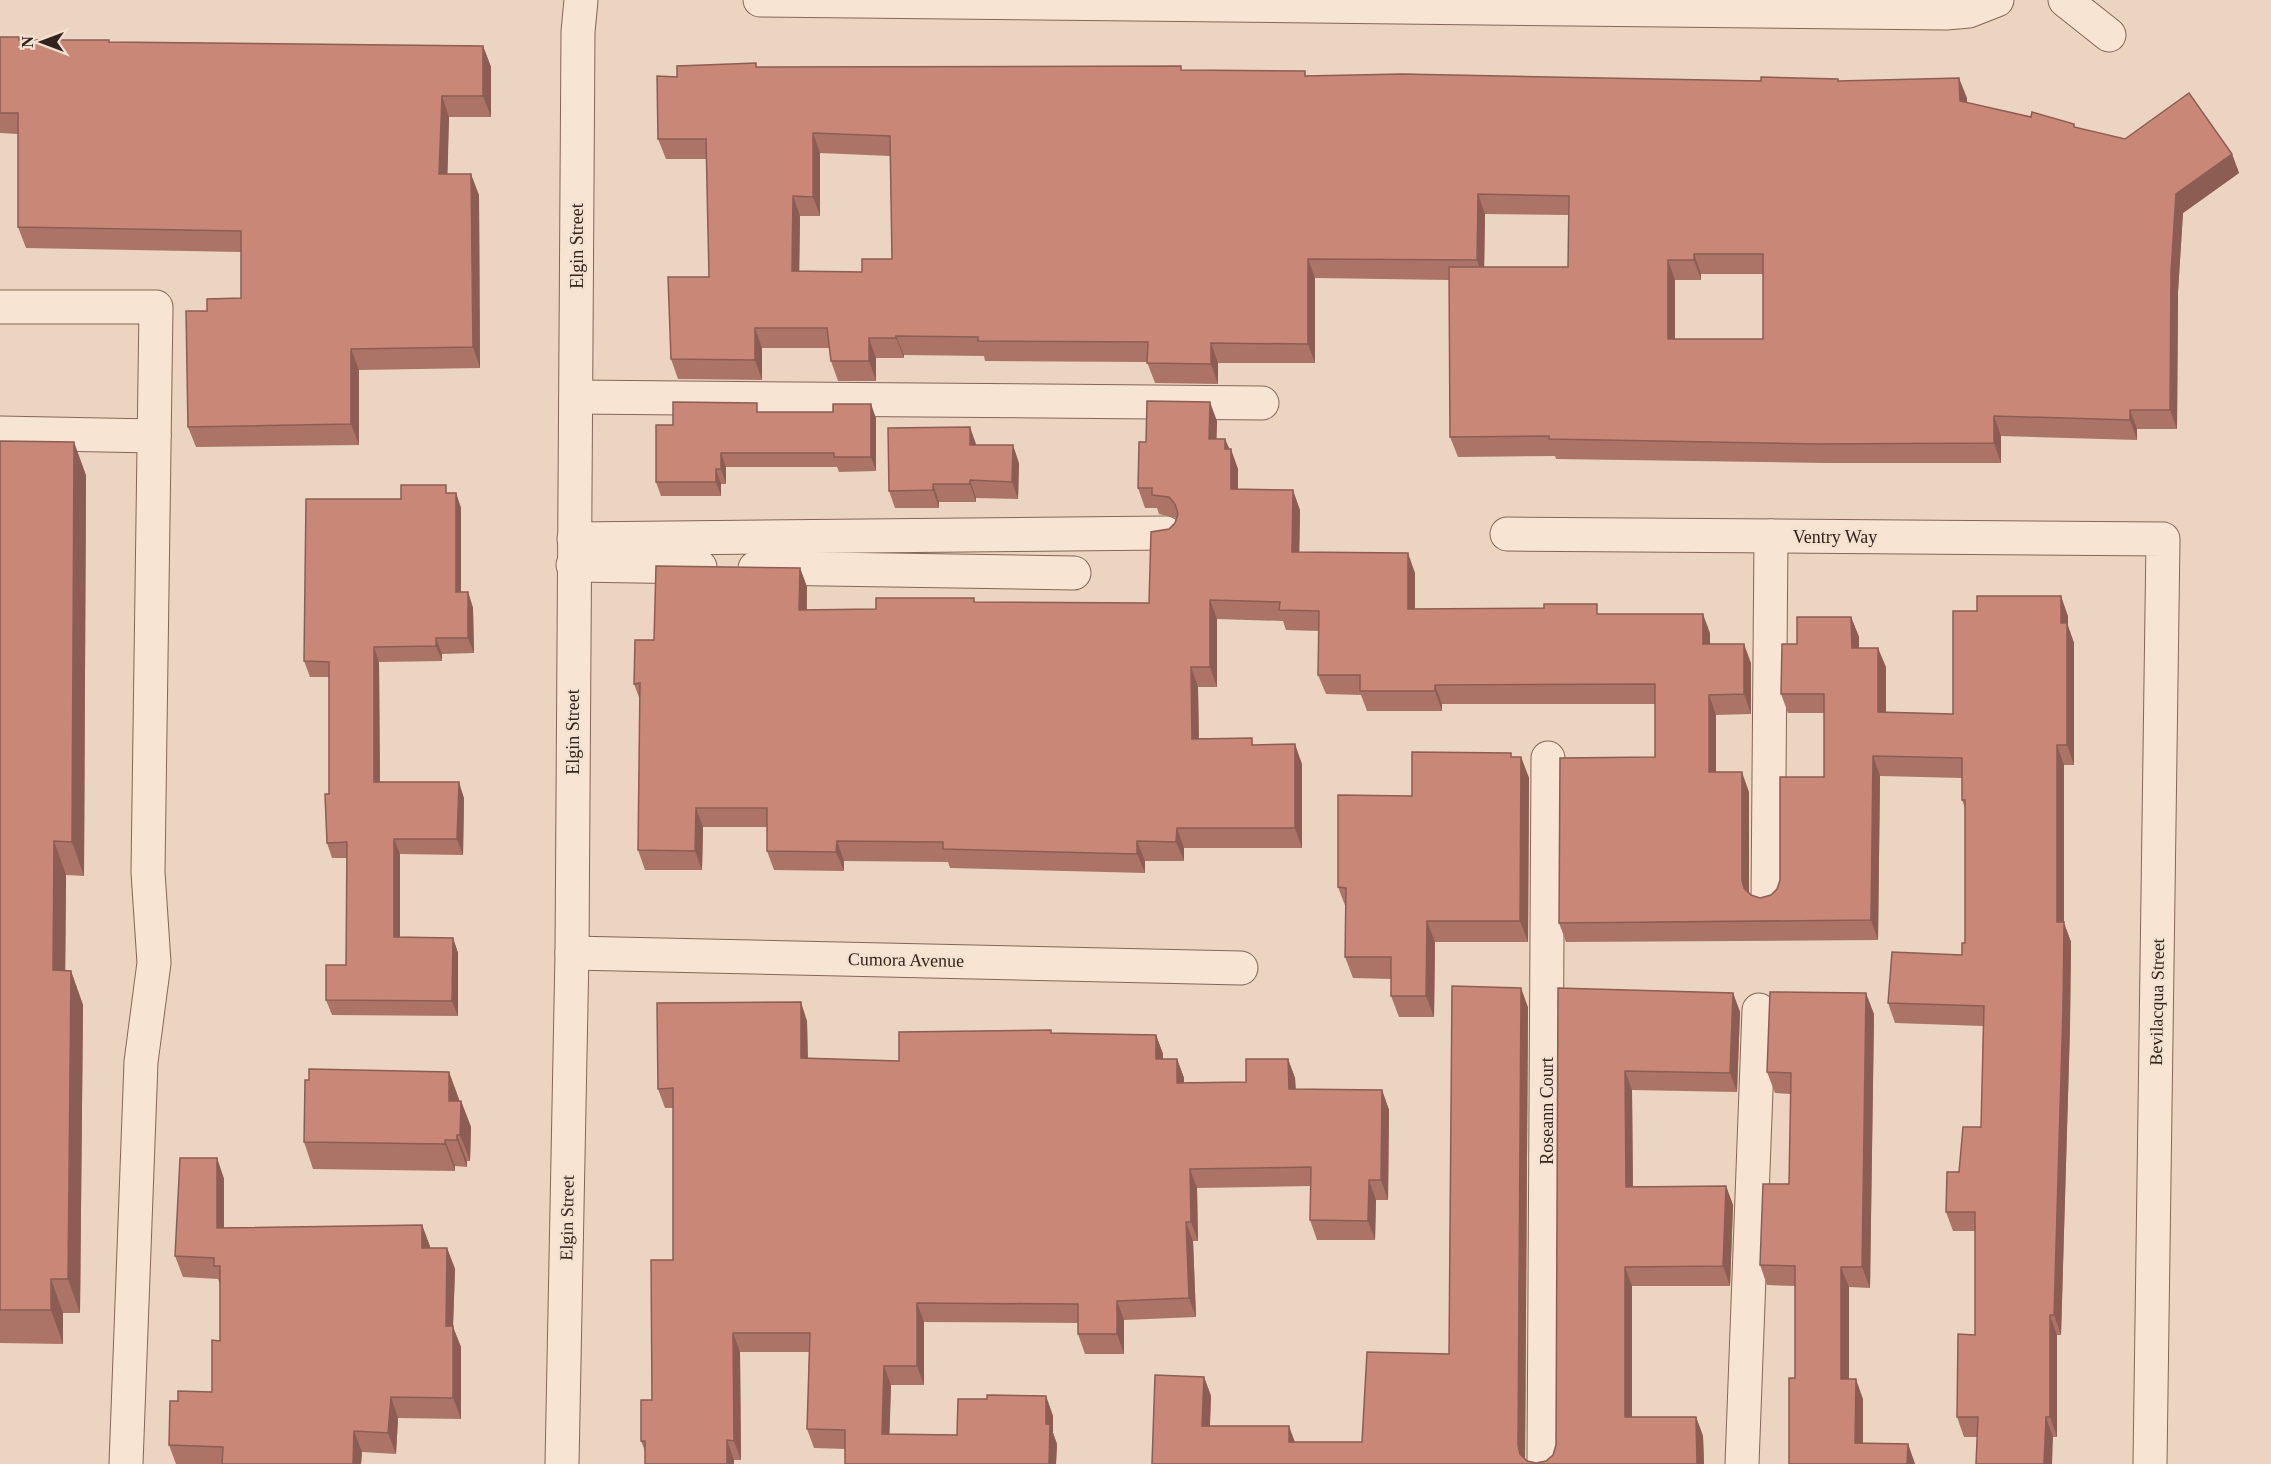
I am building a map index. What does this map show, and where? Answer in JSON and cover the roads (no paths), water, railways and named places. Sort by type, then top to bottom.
[{"type":"street","name":"Elgin Street","points":[[562,1464],[572,953],[578,44],[581,0]]},
{"type":"street","points":[[760,0],[1946,13],[1969,10],[1997,0]]},
{"type":"street","points":[[2065,0],[2109,35]]},
{"type":"street","points":[[0,307],[156,307],[148,872],[154,963],[141,1062],[126,1464]]},
{"type":"street","points":[[576,397],[1262,403]]},
{"type":"street","points":[[0,433],[154,436]]},
{"type":"street","points":[[574,552],[1166,533]]},
{"type":"street","name":"Ventry Way","points":[[1507,534],[2163,539]]},
{"type":"street","points":[[1768,899],[1772,536]]},
{"type":"street","name":"Bevilacqua Street","points":[[2150,1464],[2163,539]]},
{"type":"street","points":[[574,552],[1074,573]]},
{"type":"street","name":"Roseann Court","points":[[1544,1464],[1548,758]]},
{"type":"street","name":"Cumora Avenue","points":[[572,953],[1241,968]]},
{"type":"street","points":[[1742,1464],[1760,1010]]}]
